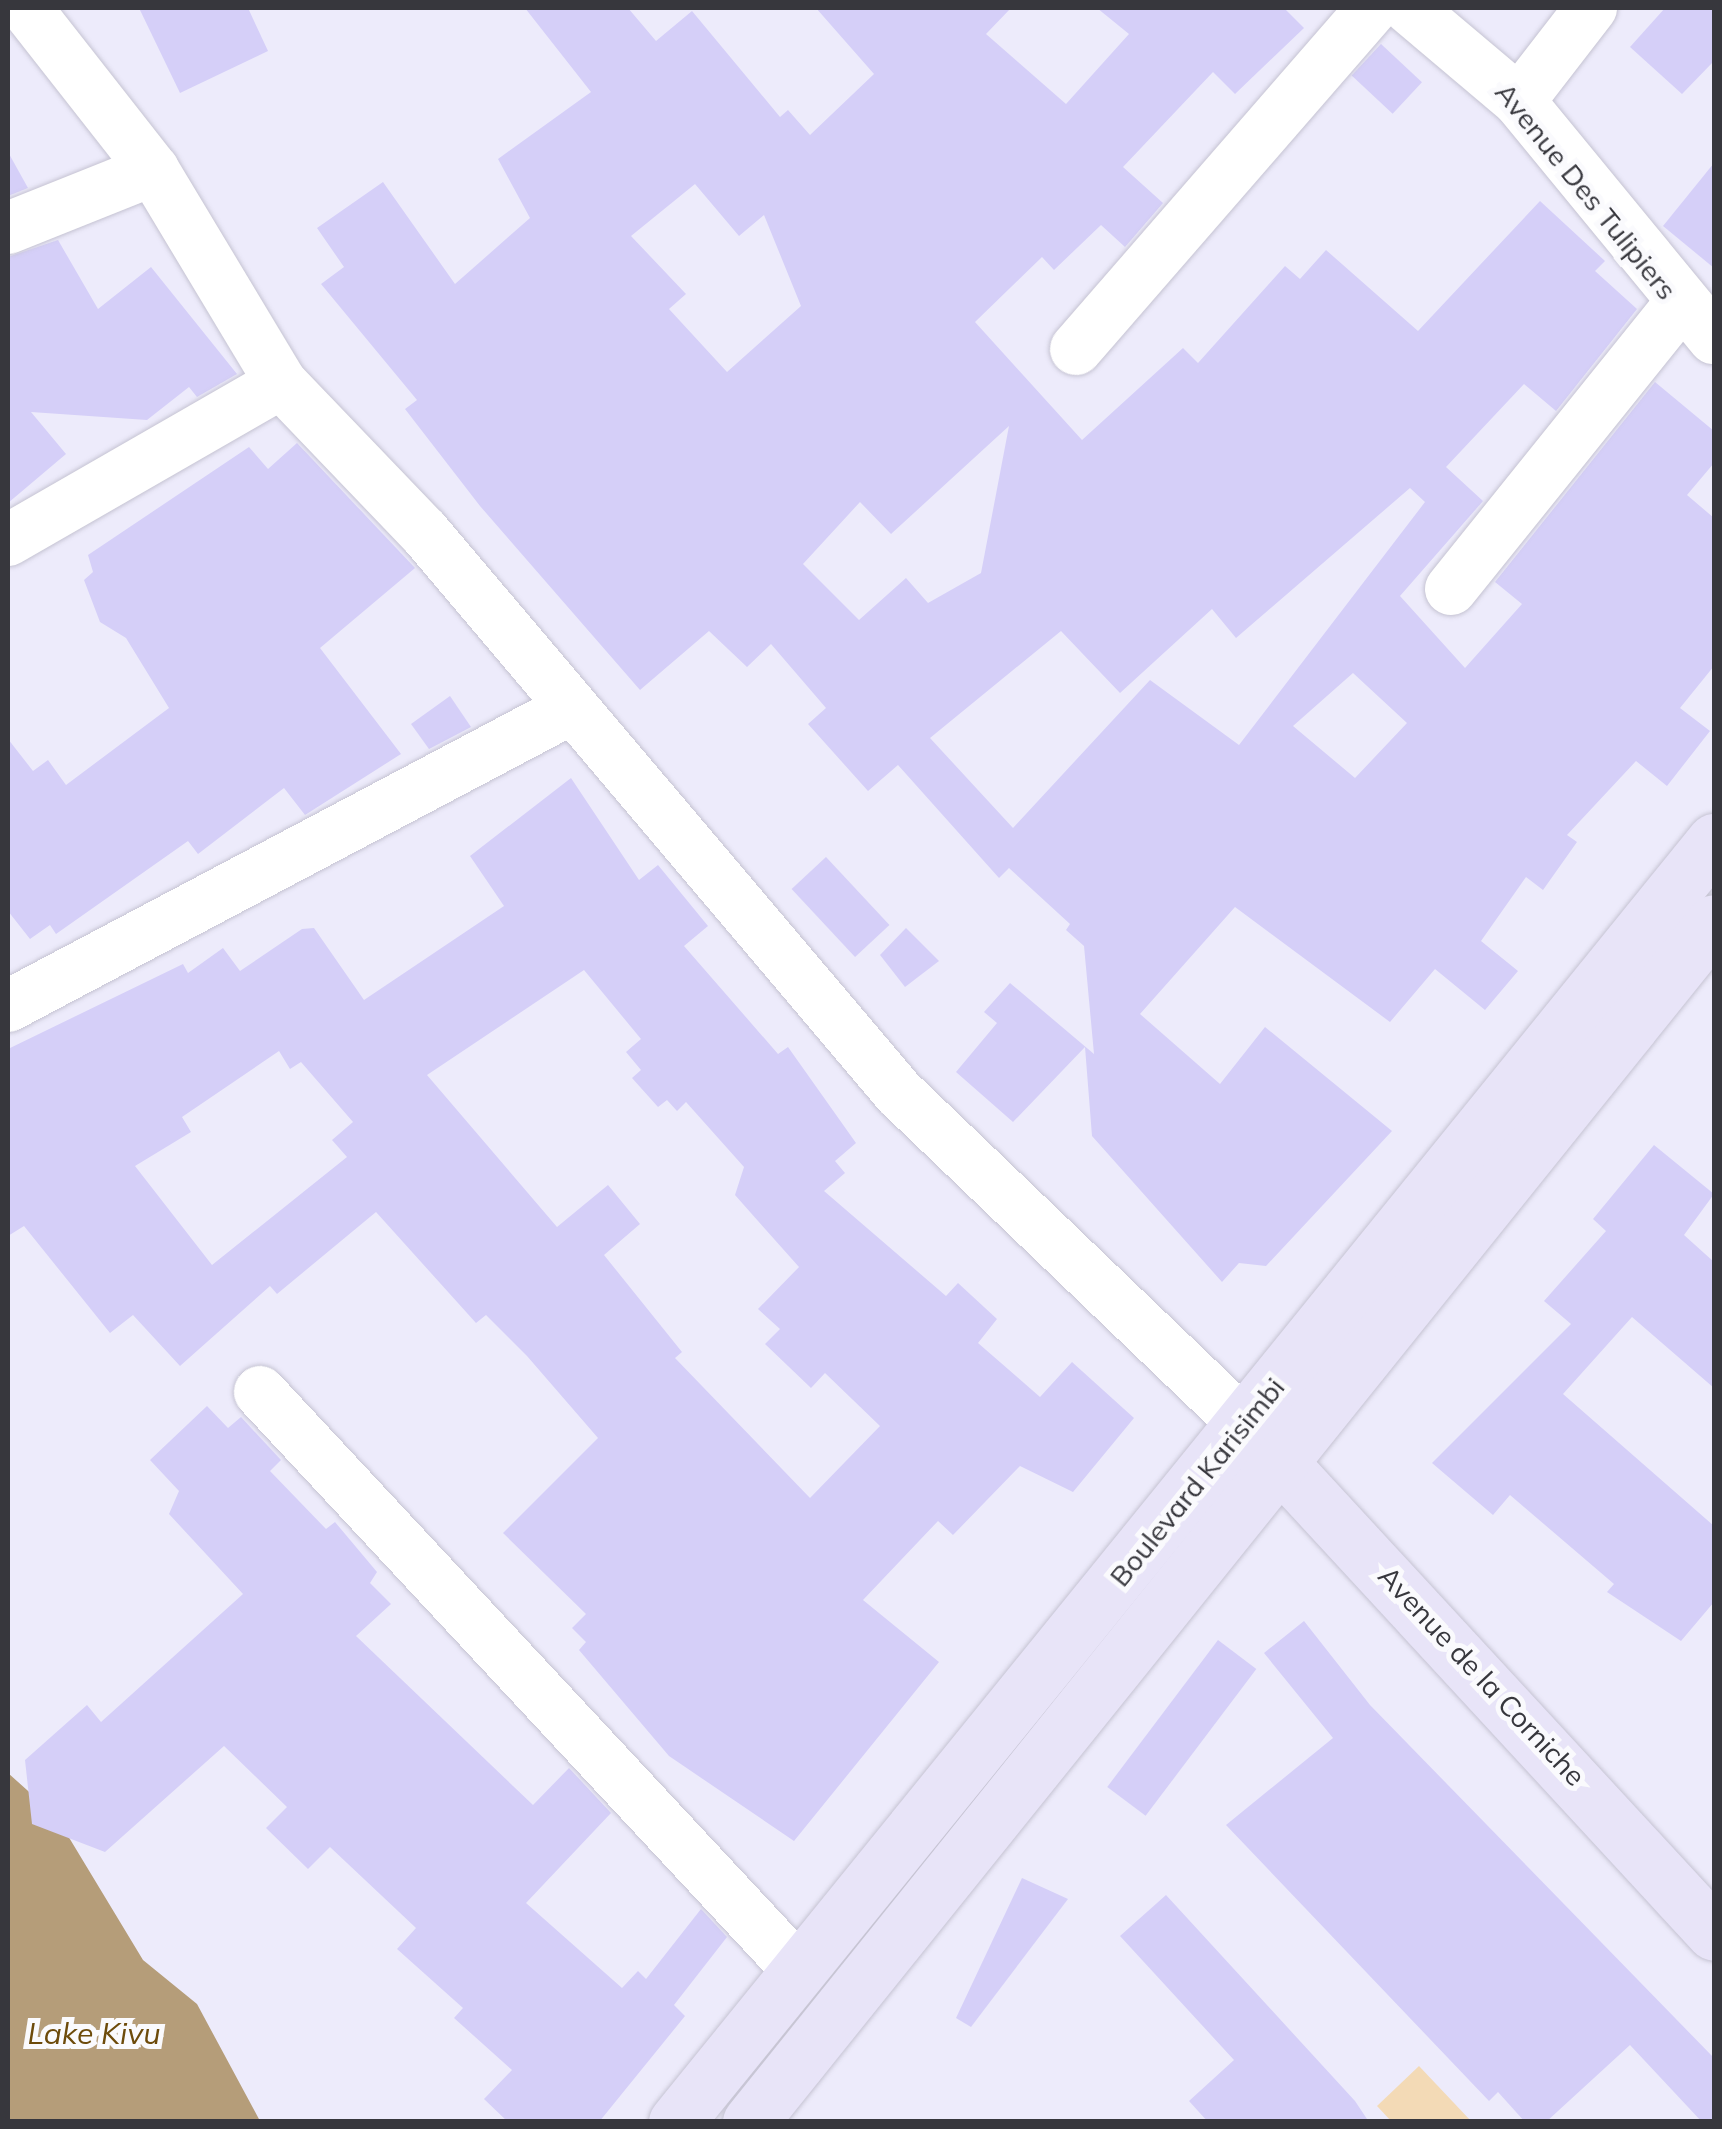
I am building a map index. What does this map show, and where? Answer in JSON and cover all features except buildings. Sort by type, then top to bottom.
[{"type":"street","points":[[26,8],[152,170],[281,383],[424,532],[898,1092],[1244,1424]]},
{"type":"street","points":[[1076,349],[1372,8]]},
{"type":"street","name":"Avenue Des Tulipiers","points":[[1409,8],[1520,101],[1697,322]]},
{"type":"street","points":[[1520,101],[1591,8]]},
{"type":"street","points":[[8,228],[152,170]]},
{"type":"street","points":[[1451,589],[1697,322]]},
{"type":"street","points":[[8,540],[281,383]]},
{"type":"street","points":[[8,1006],[572,708]]},
{"type":"street","name":"Boulevard Karisimbi","points":[[676,2122],[1714,841]]},
{"type":"street","points":[[750,2122],[1284,1467],[1714,922]]},
{"type":"street","points":[[260,1392],[799,1970]]},
{"type":"street","name":"Avenue de la Corniche","points":[[1244,1424],[1714,1933]]},
{"type":"shaded area","points":[[1419,2066],[1471,2121],[1391,2121],[1377,2106]]},
{"type":"water","name":"Lake Kivu","points":[[8,1773],[56,1816],[143,1960],[197,2004],[260,2121],[8,2122]]}]
